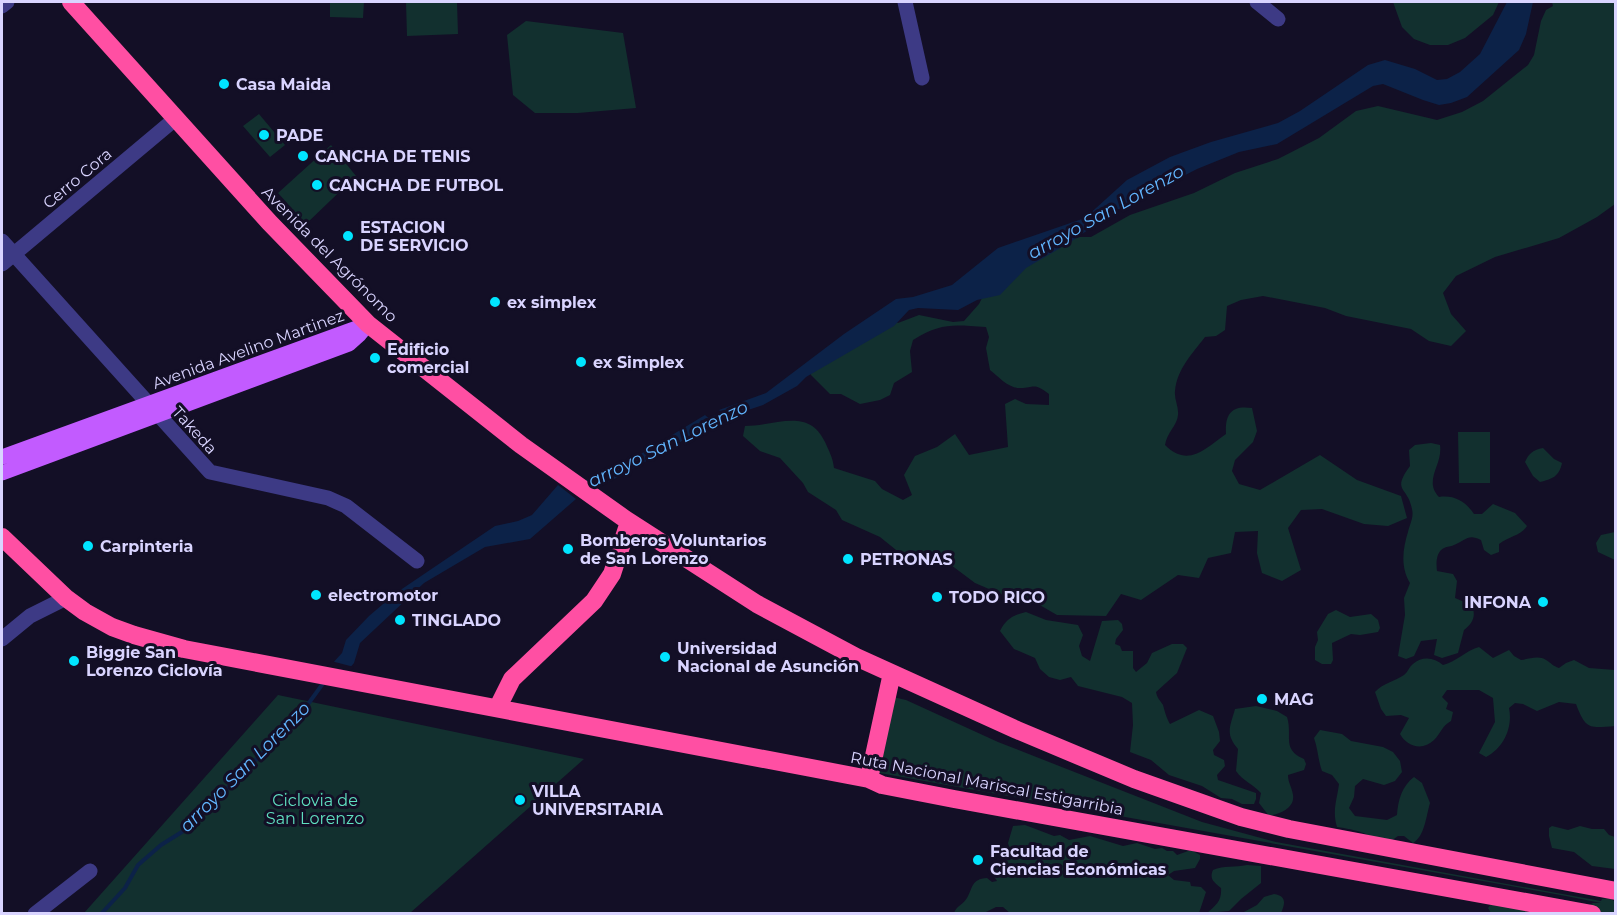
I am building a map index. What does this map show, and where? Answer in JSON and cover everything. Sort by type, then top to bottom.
[{"type":"highway","name":"Avenida del Agrónomo","points":[[71,2],[268,222],[368,324],[521,445],[627,520]]},
{"type":"highway","name":"Ruta Nacional Mariscal Estigarribia","points":[[627,520],[757,604],[856,657],[1017,730],[1188,800],[1240,817],[1289,829],[1616,891]]},
{"type":"highway","points":[[498,707],[512,679],[594,602],[612,574],[627,520]]},
{"type":"highway","name":"Ruta Nacional Mariscal Estigarribia","points":[[2,537],[66,598],[112,627],[144,639],[184,649],[869,779],[882,785],[954,799],[1592,914]]},
{"type":"highway","points":[[869,779],[892,673]]},
{"type":"main road","name":"Avenida Avelino Martinez","points":[[2,473],[368,324]]},
{"type":"main road","name":"Avenida Avelino Martinez","points":[[2,457],[152,410]]},
{"type":"street","points":[[2,6],[7,2]]},
{"type":"street","points":[[904,2],[922,78]]},
{"type":"street","points":[[1257,2],[1278,19]]},
{"type":"street","name":"Cerro Cora","points":[[7,259],[175,119]]},
{"type":"street","name":"Takeda","points":[[2,241],[7,259],[210,472],[328,498],[346,506],[417,561]]},
{"type":"street","points":[[2,639],[30,616],[66,598]]},
{"type":"street","points":[[35,914],[90,871]]},
{"type":"green space","points":[[330,2],[364,2],[363,18],[330,17]]},
{"type":"green space","points":[[406,2],[457,2],[458,34],[407,36]]},
{"type":"green space","points":[[1393,2],[1499,2],[1493,15],[1465,38],[1448,45],[1430,45],[1414,39],[1402,27]]},
{"type":"green space","points":[[1552,2],[1615,2],[1615,204],[1559,238],[1495,257],[1456,276],[1443,293],[1451,314],[1466,331],[1451,346],[1429,341],[1411,329],[1263,296],[1241,300],[1227,306],[1225,330],[1216,336],[1205,337],[1186,362],[1176,383],[1178,415],[1165,445],[1173,452],[1189,456],[1204,450],[1226,434],[1228,416],[1231,412],[1239,408],[1252,408],[1257,431],[1253,442],[1235,460],[1232,471],[1239,484],[1260,490],[1320,455],[1357,480],[1401,496],[1407,518],[1388,526],[1364,524],[1322,509],[1301,510],[1288,528],[1301,570],[1282,581],[1262,573],[1257,553],[1258,531],[1235,532],[1231,553],[1208,558],[1199,578],[1178,575],[1141,600],[1121,594],[1106,616],[1057,615],[1038,604],[1017,601],[975,583],[939,556],[906,558],[880,537],[842,520],[836,510],[808,492],[803,483],[780,458],[760,451],[743,436],[745,426],[791,421],[810,425],[818,431],[825,442],[834,468],[875,481],[882,489],[903,500],[912,495],[904,475],[915,456],[937,447],[955,434],[969,455],[1008,447],[1005,404],[1015,399],[1026,404],[1049,405],[1049,394],[1033,386],[1014,387],[990,370],[986,348],[989,337],[986,327],[940,327],[913,340],[910,351],[912,372],[894,383],[890,395],[880,400],[860,404],[841,394],[830,394],[809,370],[884,314],[898,323],[919,315],[953,322],[964,321],[979,304],[986,290],[1075,237],[1091,237],[1130,215],[1194,193],[1235,173],[1278,159],[1319,138],[1356,111],[1378,106],[1437,120],[1462,112],[1483,101],[1528,65],[1534,55],[1541,21],[1546,10],[1553,6]]},
{"type":"green space","points":[[526,21],[623,33],[636,108],[578,113],[535,113],[513,95],[507,35]]},
{"type":"green space","name":"PADE","points":[[259,114],[285,145],[270,157],[243,126]]},
{"type":"green space","name":"CANCHA DE FUTBOL","points":[[331,145],[356,176],[306,224],[278,193]]},
{"type":"green space","points":[[1458,432],[1490,432],[1490,483],[1459,483]]},
{"type":"green space","points":[[1431,443],[1440,445],[1439,459],[1433,478],[1433,485],[1439,497],[1459,500],[1474,514],[1482,514],[1493,504],[1515,513],[1527,526],[1522,532],[1499,544],[1499,552],[1491,555],[1484,550],[1481,540],[1473,537],[1445,547],[1439,552],[1437,571],[1453,574],[1457,581],[1455,598],[1470,602],[1473,618],[1464,630],[1458,653],[1442,658],[1434,655],[1437,639],[1421,641],[1414,656],[1406,659],[1398,656],[1405,615],[1404,598],[1410,583],[1405,571],[1404,551],[1412,512],[1410,502],[1401,485],[1404,474],[1410,466],[1409,450],[1415,445]]},
{"type":"green space","points":[[1543,448],[1554,459],[1562,463],[1554,477],[1540,482],[1533,476],[1525,462],[1532,452]]},
{"type":"green space","points":[[1616,532],[1615,560],[1598,552],[1596,543],[1601,535]]},
{"type":"green space","points":[[1336,610],[1350,617],[1371,614],[1378,620],[1380,628],[1378,632],[1351,634],[1332,643],[1333,660],[1331,664],[1322,664],[1315,660],[1317,632],[1328,614]]},
{"type":"green space","points":[[1026,612],[1046,620],[1078,625],[1083,635],[1079,646],[1082,656],[1090,661],[1102,621],[1118,620],[1123,630],[1115,644],[1120,646],[1122,651],[1133,651],[1133,668],[1136,672],[1147,663],[1152,653],[1172,644],[1183,644],[1187,648],[1177,673],[1156,692],[1157,696],[1170,724],[1199,710],[1213,716],[1220,741],[1213,750],[1214,755],[1224,760],[1225,766],[1217,775],[1218,780],[1256,793],[1254,804],[1242,804],[1232,799],[1221,798],[1202,786],[1169,775],[1151,760],[1130,752],[1133,725],[1132,703],[1122,697],[1078,686],[1071,677],[1060,680],[1049,677],[1040,669],[1035,658],[1014,649],[1000,631],[1010,618]]},
{"type":"green space","points":[[1479,647],[1493,658],[1509,650],[1521,660],[1540,658],[1559,668],[1574,660],[1589,668],[1615,670],[1615,726],[1590,726],[1583,719],[1576,704],[1559,702],[1537,711],[1515,703],[1509,708],[1510,722],[1506,736],[1498,748],[1486,757],[1479,753],[1495,722],[1493,698],[1479,690],[1447,690],[1442,697],[1448,703],[1446,709],[1453,712],[1451,721],[1425,746],[1411,745],[1400,734],[1409,718],[1401,715],[1386,716],[1375,692],[1404,675],[1417,661],[1432,659],[1443,665]]},
{"type":"green space","name":"Ciclovia de San Lorenzo","points":[[278,695],[584,759],[410,913],[84,913]]},
{"type":"green space","points":[[893,697],[906,700],[998,742],[1202,822],[1276,842],[1601,901],[1610,898],[1615,902],[1615,913],[1576,913],[1593,903],[1601,903],[1566,896],[874,772]]},
{"type":"green space","points":[[1256,706],[1277,711],[1287,717],[1292,751],[1304,759],[1306,764],[1304,770],[1288,775],[1293,795],[1292,803],[1282,812],[1269,816],[1259,803],[1261,793],[1236,771],[1238,749],[1230,734],[1235,709]]},
{"type":"green space","points":[[1320,730],[1342,734],[1351,741],[1383,747],[1393,752],[1400,761],[1402,772],[1395,781],[1384,785],[1363,779],[1355,786],[1354,797],[1349,808],[1355,816],[1387,820],[1397,815],[1401,794],[1406,785],[1414,777],[1422,783],[1430,803],[1423,831],[1417,840],[1413,843],[1404,836],[1398,836],[1384,846],[1362,832],[1337,827],[1335,811],[1339,784],[1332,775],[1322,771],[1314,738]]},
{"type":"green space","points":[[1025,825],[1054,836],[1060,835],[1069,840],[1090,836],[1123,846],[1137,843],[1155,849],[1162,848],[1173,851],[1177,855],[1191,850],[1200,855],[1195,868],[1174,871],[1168,875],[1174,880],[1190,882],[1191,886],[1201,887],[1206,892],[1199,913],[1011,914],[1003,907],[996,907],[984,913],[954,913],[965,900],[975,882],[987,878],[992,882],[997,881],[991,872],[993,865],[999,861],[1010,860],[1008,843],[1013,826]]},
{"type":"green space","points":[[1552,826],[1568,830],[1580,826],[1604,829],[1609,835],[1615,837],[1615,869],[1592,866],[1574,852],[1552,848],[1549,828]]},
{"type":"green space","points":[[1247,865],[1261,866],[1261,883],[1229,911],[1207,913],[1218,902],[1221,892],[1221,888],[1212,878],[1213,870]]},
{"type":"green space","points":[[1274,894],[1284,901],[1281,913],[1242,913],[1257,905],[1264,897]]},
{"type":"green space","points":[[1492,903],[1523,906],[1527,913],[1491,913],[1488,908]]},
{"type":"water","points":[[1507,2],[1533,2],[1526,34],[1519,50],[1467,97],[1439,105],[1383,84],[1373,86],[1277,144],[1239,152],[1197,169],[1117,210],[1069,243],[1026,268],[1000,295],[977,300],[958,310],[918,308],[909,310],[894,326],[763,405],[727,417],[719,410],[766,393],[844,334],[896,299],[913,297],[952,285],[998,248],[1085,218],[1127,180],[1170,157],[1211,142],[1278,123],[1300,111],[1368,65],[1385,60],[1415,69],[1437,80],[1447,79],[1460,72],[1480,54]]},
{"type":"water","points":[[705,415],[714,423],[609,482],[598,471],[621,466]]},
{"type":"water","points":[[558,485],[576,499],[530,539],[485,547],[424,583],[360,643],[354,663],[348,670],[330,666],[342,653],[346,640],[396,593],[495,526],[532,515]]},
{"type":"pier","points":[[331,661],[354,667],[350,672],[327,667]]},
{"type":"waterway","name":"arroyo San Lorenzo","points":[[707,420],[728,413]]},
{"type":"waterway","name":"arroyo San Lorenzo","points":[[586,483],[604,471]]},
{"type":"waterway","name":"arroyo San Lorenzo","points":[[101,914],[125,888],[138,865],[161,845],[185,830],[298,718],[324,682]]},
{"type":"place","name":"Casa Maida","points":[[224,84]]},
{"type":"place","name":"PADE","points":[[264,135]]},
{"type":"place","name":"CANCHA DE TENIS","points":[[303,156]]},
{"type":"place","name":"CANCHA DE FUTBOL","points":[[317,185]]},
{"type":"place","name":"ESTACION DE SERVICIO","points":[[348,236]]},
{"type":"place","name":"ex simplex","points":[[495,302]]},
{"type":"place","name":"Edificio comercial","points":[[375,358]]},
{"type":"place","name":"ex Simplex","points":[[581,362]]},
{"type":"place","name":"Carpinteria","points":[[88,546]]},
{"type":"place","name":"Bomberos Voluntarios de San Lorenzo","points":[[568,549]]},
{"type":"place","name":"PETRONAS","points":[[848,559]]},
{"type":"place","name":"electromotor","points":[[316,595]]},
{"type":"place","name":"TODO RICO","points":[[937,597]]},
{"type":"place","name":"INFONA","points":[[1543,602]]},
{"type":"place","name":"TINGLADO","points":[[400,620]]},
{"type":"place","name":"Universidad Nacional de Asunción","points":[[665,657]]},
{"type":"place","name":"Biggie San Lorenzo Ciclovía","points":[[74,661]]},
{"type":"place","name":"MAG","points":[[1262,699]]},
{"type":"place","name":"VILLA UNIVERSITARIA","points":[[520,800]]},
{"type":"place","name":"Facultad de Ciencias Económicas","points":[[978,860]]}]
